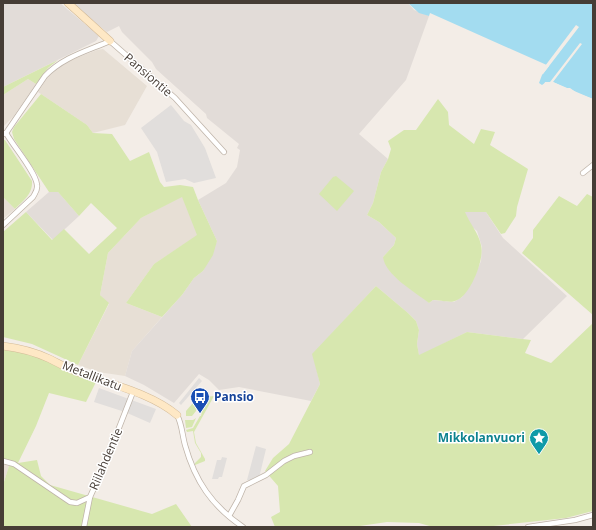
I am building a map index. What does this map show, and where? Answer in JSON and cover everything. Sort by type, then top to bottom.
[{"type":"street","name":"Pansiontie","points":[[68,3],[175,98],[224,152]]},
{"type":"street","points":[[3,225],[33,197],[37,186],[35,178],[4,133],[51,69],[74,55],[110,41]]},
{"type":"street","points":[[583,173],[593,165]]},
{"type":"street","name":"Metallikatu","points":[[3,346],[25,349],[36,353],[70,370],[133,392],[161,404],[177,415]]},
{"type":"street","name":"Riilahdentie","points":[[84,527],[90,497],[104,466],[133,392]]},
{"type":"street","points":[[177,415],[181,422],[185,446],[198,480],[214,502],[243,527]]},
{"type":"street","points":[[229,516],[244,486],[266,475],[284,461],[294,456],[310,452]]},
{"type":"street","points":[[3,461],[14,464],[70,502],[77,503],[90,497]]},
{"type":"street","points":[[528,527],[593,516]]},
{"type":"shaded area","points":[[3,3],[60,3],[99,36],[96,41],[3,87]]},
{"type":"shaded area","points":[[71,3],[408,3],[414,10],[429,16],[406,80],[359,134],[388,159],[381,172],[373,203],[367,215],[379,222],[396,238],[394,245],[383,257],[429,303],[433,300],[454,302],[462,297],[474,278],[481,261],[482,247],[477,231],[471,226],[464,212],[486,212],[503,238],[567,296],[523,339],[467,332],[419,356],[417,344],[419,330],[416,321],[376,286],[313,354],[320,384],[311,401],[239,387],[219,390],[209,380],[199,374],[174,403],[144,385],[125,376],[132,351],[182,295],[194,278],[203,271],[217,241],[198,200],[226,183],[237,167],[240,150],[237,148],[239,144],[207,118],[206,114],[156,69],[152,62],[122,32],[119,26],[107,32]]},
{"type":"shaded area","points":[[103,49],[147,86],[125,125],[93,133],[87,125],[38,92],[48,77],[60,67],[71,60]]},
{"type":"shaded area","points":[[28,79],[36,84],[13,117],[3,127],[3,95]]},
{"type":"shaded area","points":[[171,105],[184,121],[191,125],[205,148],[216,178],[194,183],[185,179],[166,182],[157,152],[141,128]]},
{"type":"shaded area","points":[[49,192],[58,192],[79,216],[53,240],[26,212]]},
{"type":"shaded area","points":[[182,196],[198,235],[154,264],[126,303],[162,317],[132,351],[125,376],[98,372],[78,365],[109,304],[100,295],[108,253],[141,218]]},
{"type":"shaded area","points":[[3,197],[15,209],[3,219]]},
{"type":"shaded area","points":[[199,378],[202,381],[181,405],[179,403]]},
{"type":"shaded area","points":[[99,388],[156,409],[150,423],[125,412],[94,402]]},
{"type":"shaded area","points":[[256,446],[266,449],[259,478],[255,477],[254,480],[247,480]]},
{"type":"shaded area","points":[[222,457],[227,458],[222,477],[212,479],[217,460],[221,460]]},
{"type":"shaded area","points":[[3,464],[9,466],[3,485]]},
{"type":"green space","points":[[58,60],[48,68],[36,84],[28,79],[3,95],[3,87]]},
{"type":"green space","points":[[41,94],[87,125],[93,133],[112,134],[130,161],[149,152],[160,182],[164,187],[180,185],[193,187],[217,241],[213,255],[203,271],[194,278],[182,295],[162,317],[126,303],[154,264],[197,235],[182,197],[141,218],[108,253],[100,295],[109,303],[78,365],[32,344],[3,337],[3,232],[26,212],[52,240],[64,229],[89,254],[117,228],[91,203],[79,216],[58,192],[49,192],[14,139],[12,132],[14,127]]},
{"type":"green space","points":[[438,99],[448,112],[449,125],[474,144],[481,129],[495,132],[490,145],[528,169],[517,207],[516,216],[505,233],[501,234],[486,212],[465,212],[478,236],[482,251],[475,277],[466,293],[461,298],[453,302],[433,300],[429,303],[402,283],[389,270],[383,257],[394,245],[396,238],[379,222],[367,215],[373,203],[381,172],[388,159],[391,149],[388,141],[404,130],[416,130]]},
{"type":"green space","points":[[3,140],[5,140],[32,181],[31,190],[15,209],[3,197]]},
{"type":"green space","points":[[336,176],[354,191],[337,211],[319,194],[333,177]]},
{"type":"green space","points":[[587,194],[593,197],[593,315],[522,253],[533,238],[533,230],[559,196],[577,206]]},
{"type":"green space","points":[[376,286],[416,321],[419,330],[417,344],[419,355],[467,332],[531,340],[525,353],[551,363],[593,323],[593,511],[566,518],[484,527],[433,527],[419,523],[387,522],[353,527],[275,527],[271,517],[280,512],[278,486],[265,471],[273,458],[289,444],[320,384],[312,354]]},
{"type":"green space","points":[[3,348],[23,351],[31,356],[38,356],[96,382],[86,402],[49,393],[36,426],[18,463],[37,460],[41,476],[50,485],[152,514],[176,504],[192,527],[3,527],[3,485],[9,466],[15,464],[3,459]]},
{"type":"green space","points":[[214,396],[194,432],[196,443],[205,459],[205,461],[195,465],[201,457],[201,453],[195,443],[193,431],[187,432],[186,430],[193,428],[201,416],[203,407],[202,401],[206,397]]},
{"type":"green space","points":[[192,404],[195,404],[196,411],[192,416],[186,416],[186,411]]},
{"type":"green space","points":[[196,418],[192,427],[186,428],[185,420],[193,420]]},
{"type":"water","points":[[408,3],[593,3],[593,99],[553,82],[546,82],[542,85],[539,83],[542,75],[549,66],[430,13],[429,16],[419,13]]},
{"type":"pier","points":[[576,25],[579,27],[543,74],[541,73],[546,67],[545,66]]},
{"type":"pier","points":[[580,43],[582,44],[553,82],[593,99],[593,101],[554,85],[544,85],[545,82],[550,82]]},
{"type":"place","name":"Pansio","points":[[200,414]]},
{"type":"place","name":"Mikkolanvuori","points":[[539,455]]}]
